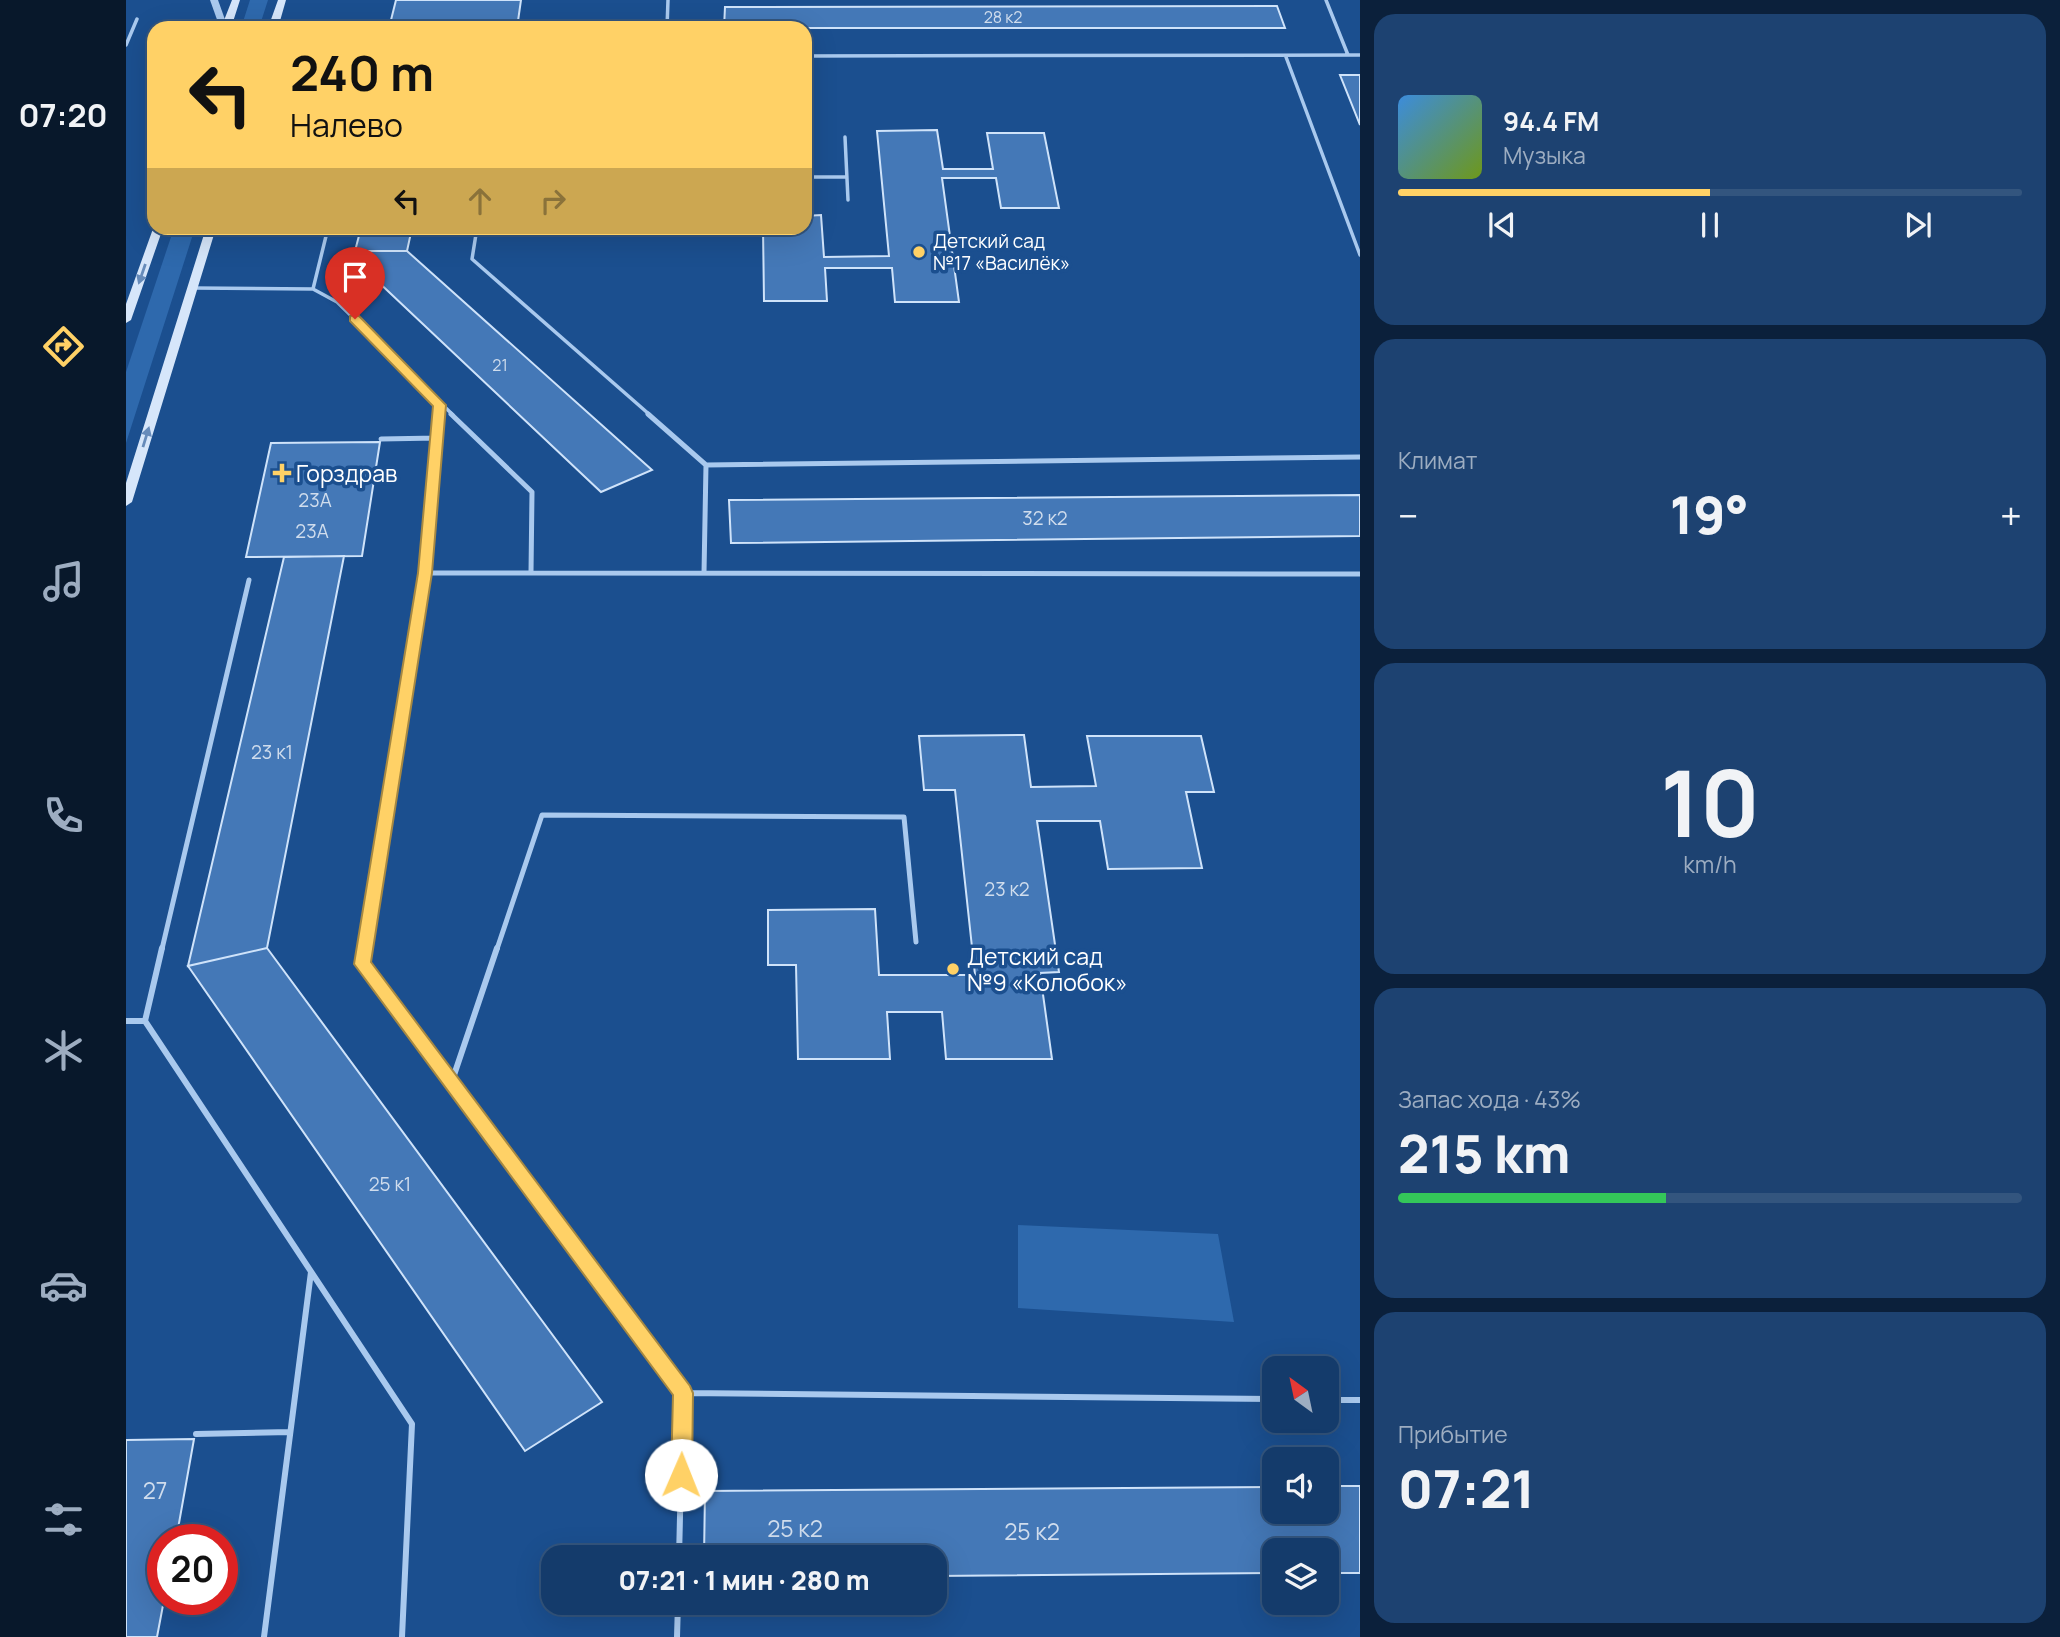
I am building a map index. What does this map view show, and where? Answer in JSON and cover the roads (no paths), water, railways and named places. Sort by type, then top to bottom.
[{"type":"main road","points":[[228,21],[236,0]]},
{"type":"main road","points":[[276,21],[282,0]]},
{"type":"main road","points":[[126,320],[156,235]]},
{"type":"main road","points":[[126,502],[209,235]]},
{"type":"street","points":[[214,0],[222,21]]},
{"type":"lane","points":[[667,21],[668,0]]},
{"type":"lane","points":[[1326,0],[1348,55]]},
{"type":"lane","points":[[126,45],[137,19]]},
{"type":"lane","points":[[812,56],[1360,55]]},
{"type":"lane","points":[[1286,57],[1360,255]]},
{"type":"lane","points":[[845,137],[848,200]]},
{"type":"lane","points":[[812,177],[847,177]]},
{"type":"lane","points":[[313,289],[326,235]]},
{"type":"lane","points":[[476,235],[472,259],[706,465],[1360,457]]},
{"type":"lane","points":[[192,288],[313,289],[337,302],[532,492],[531,573]]},
{"type":"lane","points":[[440,405],[425,573],[363,964],[683,1393],[679,1545]]},
{"type":"lane","points":[[381,439],[437,438]]},
{"type":"lane","points":[[704,573],[706,465]]},
{"type":"lane","points":[[425,573],[1360,573]]},
{"type":"lane","points":[[248,580],[145,1021],[412,1424],[402,1637]]},
{"type":"lane","points":[[452,1081],[542,815],[904,817],[916,942]]},
{"type":"lane","points":[[126,1021],[145,1021]]},
{"type":"lane","points":[[264,1637],[311,1271]]},
{"type":"lane","points":[[683,1393],[1262,1399]]},
{"type":"lane","points":[[1339,1399],[1360,1400]]},
{"type":"lane","points":[[195,1434],[290,1432]]},
{"type":"lane","points":[[677,1637],[678,1615]]},
{"type":"place","name":"Детский сад №17 «Василёк»","points":[[919,252]]},
{"type":"place","name":"Горздрав","points":[[282,473]]},
{"type":"place","name":"Детский сад №9 «Колобок»","points":[[953,969]]}]
